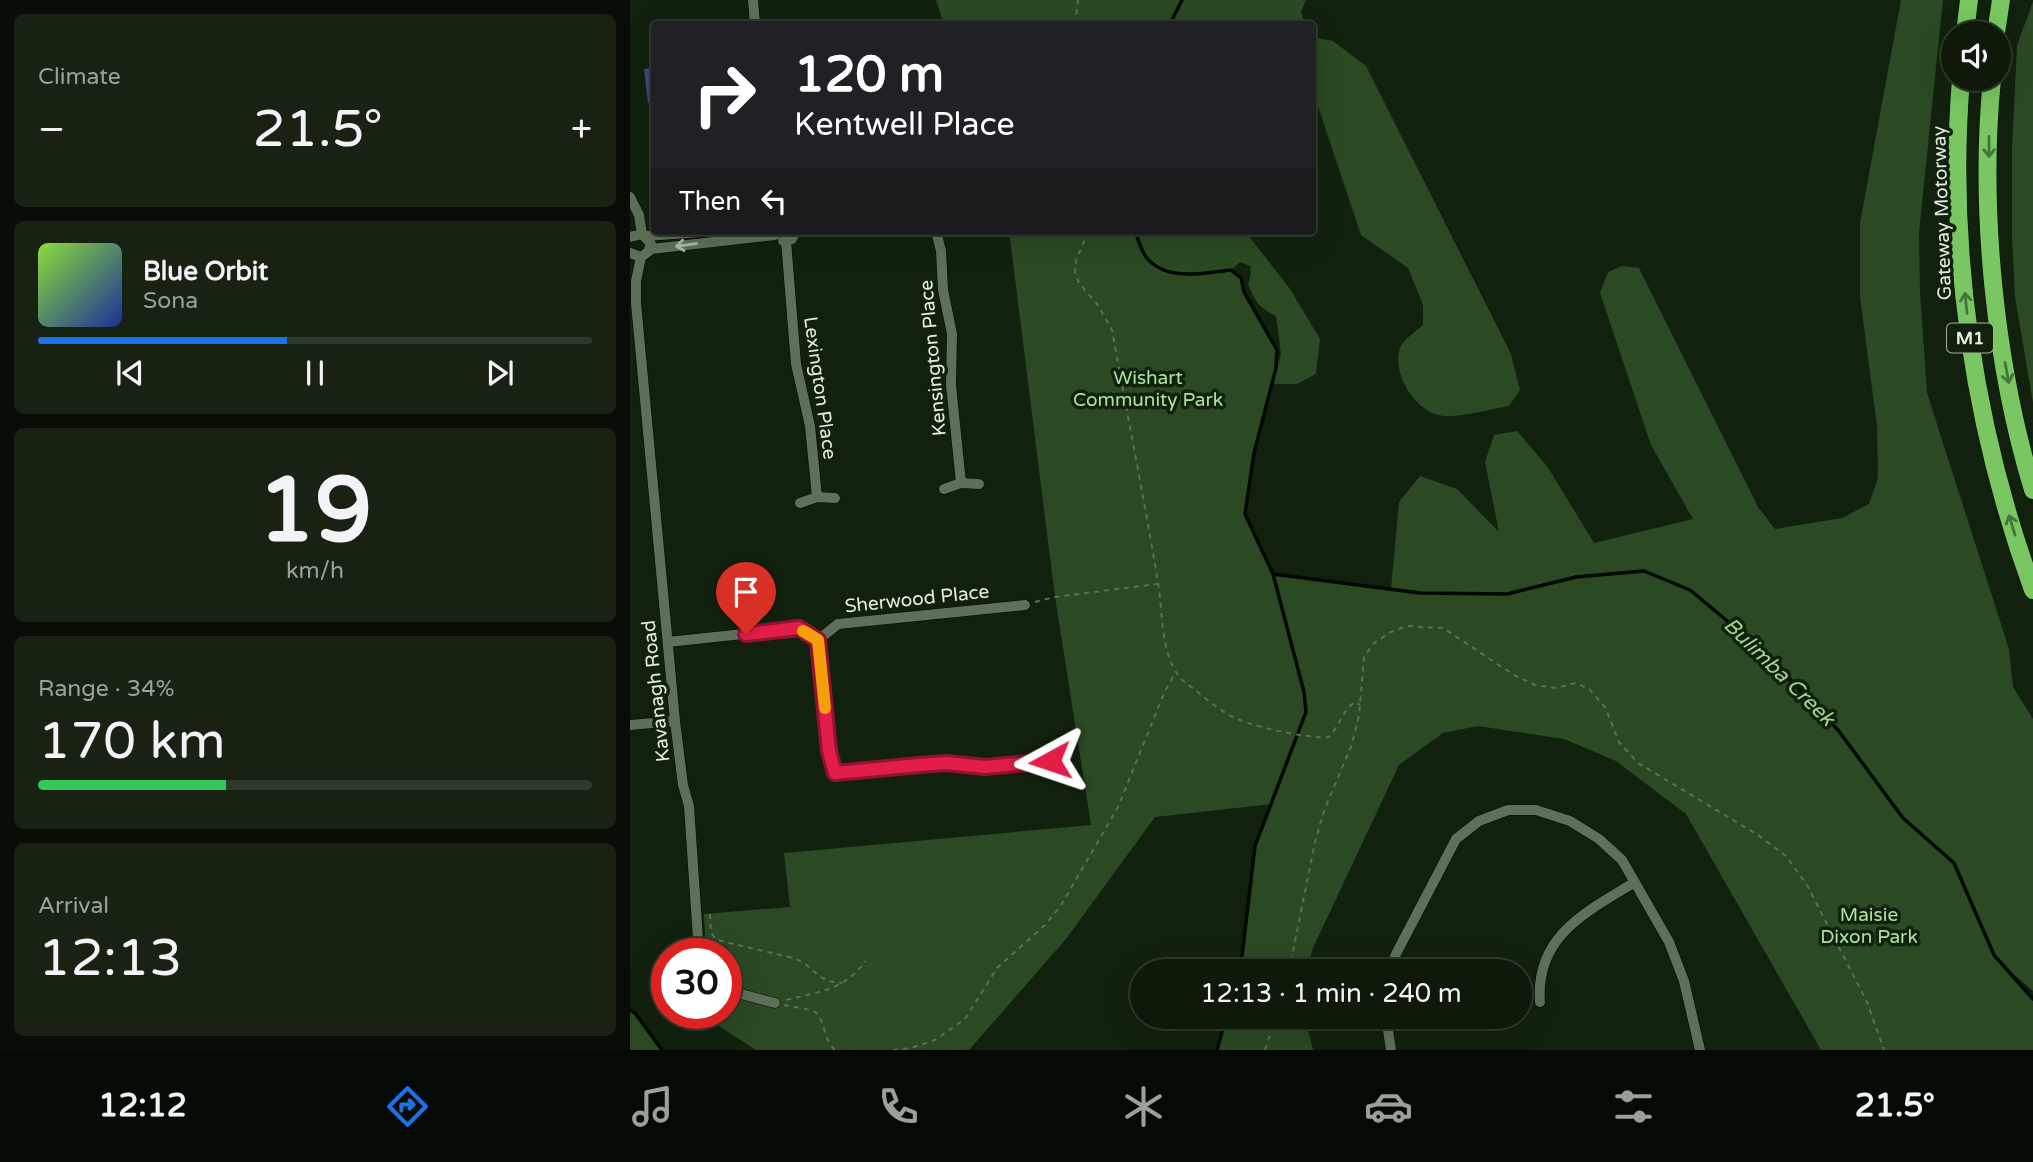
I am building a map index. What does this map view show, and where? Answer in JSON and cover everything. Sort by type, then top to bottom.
[{"type":"highway","points":[[1966,21],[1969,0]]},
{"type":"highway","points":[[1998,21],[2001,0]]},
{"type":"highway","name":"Gateway Motorway","points":[[1961,91],[1958,198],[1970,340],[1993,460],[2033,590]]},
{"type":"highway","name":"M1","points":[[1992,91],[1989,205],[1996,300],[2004,360],[2033,490]]},
{"type":"street","points":[[753,0],[755,21]]},
{"type":"street","name":"Kavanagh Road","points":[[630,215],[631,200]]},
{"type":"street","name":"Kavanagh Road","points":[[631,200],[639,215],[644,235],[651,244],[636,281],[636,303],[675,721],[688,806],[698,938]]},
{"type":"street","points":[[630,237],[651,235]]},
{"type":"street","points":[[630,253],[645,255],[651,249],[759,235]]},
{"type":"street","points":[[775,235],[779,240],[786,241],[794,235]]},
{"type":"street","name":"Kensington Place","points":[[937,235],[941,251],[943,290],[952,334],[951,385],[961,483]]},
{"type":"street","name":"Lexington Place","points":[[786,241],[796,364],[810,426],[817,497]]},
{"type":"street","points":[[944,489],[961,483],[979,484]]},
{"type":"street","points":[[800,503],[817,497],[835,498]]},
{"type":"street","name":"Sherwood Place","points":[[818,640],[838,624],[1025,605]]},
{"type":"street","points":[[668,642],[799,628],[818,640],[829,751],[835,773],[946,763],[985,767],[1050,761]]},
{"type":"street","points":[[630,725],[675,721]]},
{"type":"street","points":[[1394,959],[1456,839],[1479,821],[1508,810],[1536,810],[1570,821],[1599,839],[1622,860],[1670,943],[1684,981],[1700,1050]]},
{"type":"street","points":[[1540,1002],[1539,986],[1545,961],[1559,936],[1581,916],[1635,882]]},
{"type":"street","points":[[742,994],[775,1003]]},
{"type":"street","points":[[1388,1029],[1391,1050]]},
{"type":"path","points":[[1076,21],[1079,0]]},
{"type":"path","points":[[1086,235],[1076,261],[1075,273],[1112,330],[1158,584],[1168,657],[1175,673],[1231,716],[1285,732],[1329,737],[1336,731],[1352,703],[1361,705]]},
{"type":"path","points":[[1025,605],[1055,597],[1158,584]]},
{"type":"path","points":[[1291,959],[1315,842],[1325,808],[1351,747],[1361,705],[1364,657],[1373,644],[1406,626],[1443,628],[1514,675],[1535,685],[1556,688],[1576,683],[1589,689],[1605,707],[1619,742],[1638,763],[1758,835],[1786,856],[1807,885],[1867,1002],[1884,1050]]},
{"type":"path","points":[[893,1050],[911,1048],[935,1040],[964,1019],[997,968],[1045,925],[1060,907],[1118,807],[1164,693],[1175,673]]},
{"type":"path","points":[[710,914],[711,933],[717,940],[803,961],[823,980],[842,983]]},
{"type":"path","points":[[775,1003],[832,990],[852,976],[866,961]]},
{"type":"path","points":[[775,1003],[813,1012],[819,1016],[826,1041],[835,1050]]},
{"type":"path","points":[[1265,1050],[1272,1029]]},
{"type":"green space","points":[[936,0],[1306,0],[1301,12],[1304,21],[943,21]]},
{"type":"green space","points":[[1901,0],[1943,0],[1919,232],[1927,393],[2009,649],[2013,687],[2033,719],[2033,991],[2001,963],[2033,999],[2033,1050],[1821,1050],[1686,814],[1616,761],[1564,739],[1478,726],[1443,733],[1399,765],[1312,950],[1310,959],[1241,959],[1255,846],[1272,804],[1155,817],[1066,939],[969,1050],[756,1050],[723,1029],[742,1029],[742,938],[705,938],[704,914],[790,907],[784,853],[1091,825],[1055,597],[1010,235],[1248,235],[1290,289],[1320,339],[1316,374],[1297,384],[1272,384],[1254,453],[1245,514],[1273,574],[1391,589],[1399,502],[1420,476],[1457,489],[1499,532],[1485,462],[1494,435],[1517,431],[1547,466],[1594,543],[1693,519],[1651,445],[1600,293],[1608,272],[1622,266],[1639,268],[1758,507],[1775,529],[1842,518],[1869,504],[1878,478],[1877,426],[1860,297],[1860,223]],"holes":[[[1240,262],[1250,266],[1248,284],[1261,307],[1276,316],[1281,354],[1277,368],[1277,350],[1244,292],[1241,278],[1231,270]]]},
{"type":"green space","points":[[2033,2],[2033,403],[2015,297],[2012,148],[2017,45]]},
{"type":"green space","points":[[1316,38],[1333,41],[1366,66],[1511,354],[1520,390],[1509,406],[1445,416],[1425,409],[1416,401],[1403,381],[1398,358],[1400,348],[1407,338],[1423,325],[1423,305],[1408,268],[1361,235],[1316,100]]},
{"type":"green space","points":[[630,1010],[635,1013],[662,1050],[630,1050]]},
{"type":"green space","points":[[1223,1029],[1308,1029],[1313,1050],[1217,1050]]},
{"type":"building","points":[[651,68],[651,102],[648,103],[644,69]]},
{"type":"waterway","name":"Bulimba Creek","points":[[1172,21],[1182,0]]},
{"type":"waterway","name":"Bulimba Creek","points":[[1136,235],[1146,257],[1164,270],[1186,274],[1231,270],[1241,278],[1244,292],[1277,350],[1276,368],[1254,453],[1245,514],[1273,574],[1304,692],[1306,712],[1255,846],[1241,959]]},
{"type":"waterway","name":"Bulimba Creek","points":[[1273,574],[1420,593],[1507,594],[1576,577],[1644,571],[1690,590],[1761,649],[1838,730],[1903,818],[1954,863],[1994,955],[2033,999]]},
{"type":"waterway","name":"Bulimba Creek","points":[[630,1010],[662,1050]]},
{"type":"waterway","name":"Bulimba Creek","points":[[1217,1050],[1223,1029]]},
{"type":"slow traffic","points":[[803,631],[818,640],[825,708]]},
{"type":"route","points":[[746,634],[799,628],[818,640],[829,751],[835,773],[946,763],[985,767],[1050,761]]},
{"type":"park label","name":"Wishart Community Park","points":[[1148,389]]},
{"type":"park label","name":"Maisie Dixon Park","points":[[1869,926]]}]
